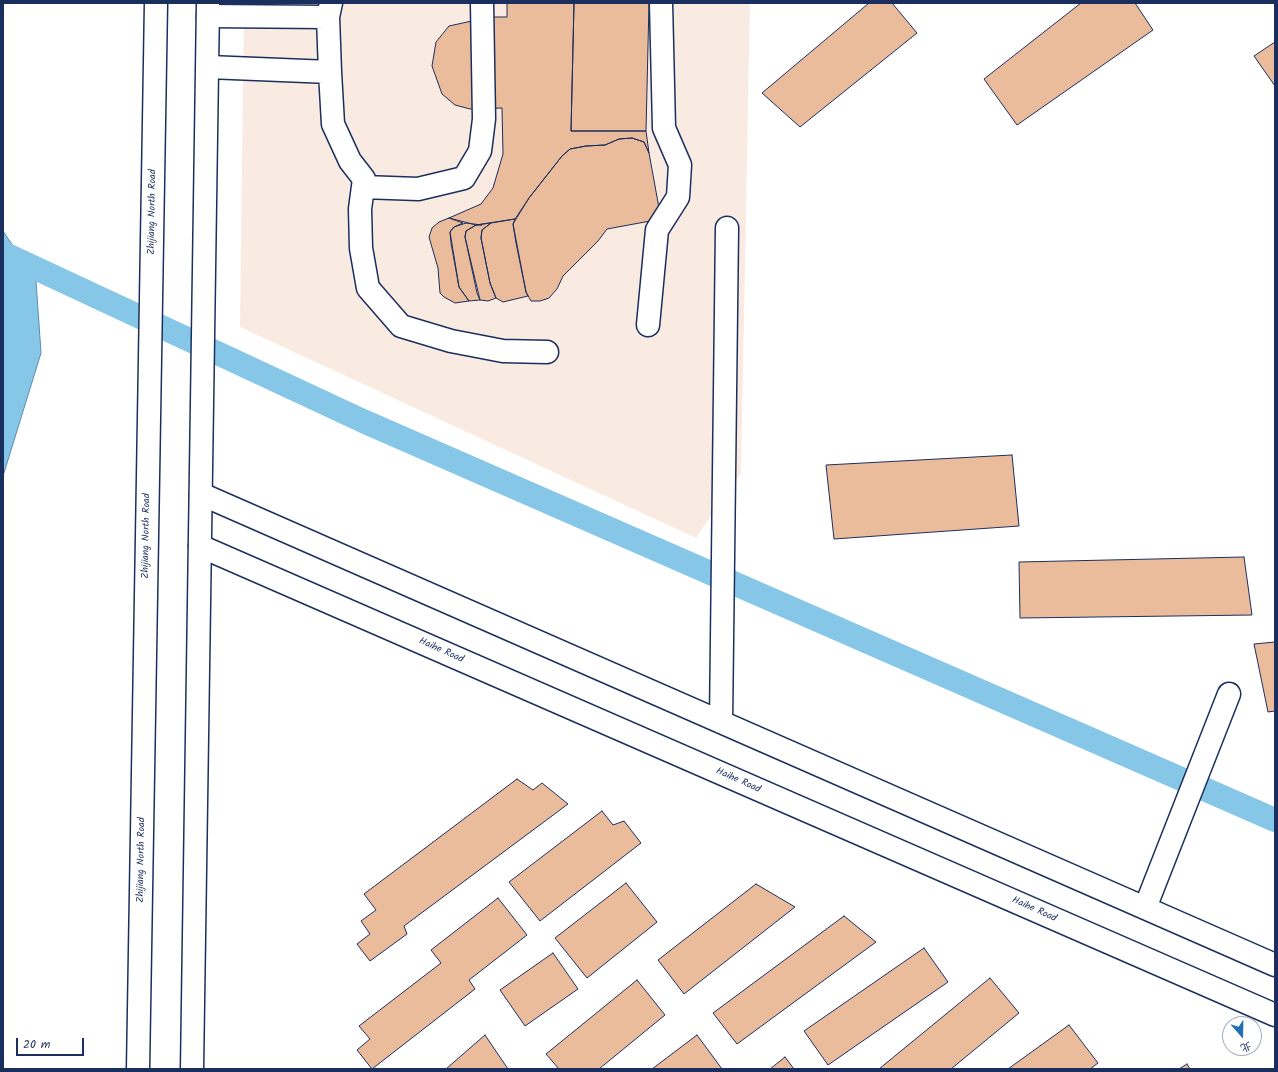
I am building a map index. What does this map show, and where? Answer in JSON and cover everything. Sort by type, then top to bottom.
[{"type":"street","name":"Zhijiang North Road","points":[[138,1069],[156,3]]},
{"type":"street","points":[[363,188],[418,189],[464,178],[480,151],[484,119],[482,3]]},
{"type":"street","points":[[648,325],[657,230],[678,198],[680,164],[664,128],[661,3]]},
{"type":"street","points":[[192,1069],[208,10],[330,10],[330,72],[333,124],[350,161],[364,180],[360,209],[361,248],[368,288],[401,326],[451,341],[503,351],[547,352]]},
{"type":"street","points":[[208,67],[330,72]]},
{"type":"street","points":[[721,722],[727,228]]},
{"type":"street","points":[[201,494],[1275,965]]},
{"type":"street","name":"Haihe Road","points":[[200,546],[1275,1015]]},
{"type":"street","points":[[1145,908],[1227,699]]},
{"type":"shaded area","points":[[244,3],[750,3],[741,473],[696,538],[240,327]]},
{"type":"water","points":[[3,231],[36,281],[41,353],[3,476]]},
{"type":"building","points":[[507,3],[574,3],[571,131],[646,131],[649,153],[644,142],[632,138],[619,139],[605,145],[570,149],[562,156],[529,198],[515,219],[476,225],[449,218],[481,204],[493,188],[503,154],[502,108],[470,109],[455,105],[442,94],[432,66],[436,42],[449,26],[490,17],[507,17]]},
{"type":"building","points":[[574,3],[649,3],[646,131],[571,131]]},
{"type":"building","points":[[869,3],[892,3],[917,33],[800,127],[762,93]]},
{"type":"building","points":[[1081,3],[1135,3],[1153,30],[1017,125],[984,79]]},
{"type":"building","points":[[1275,42],[1275,86],[1254,56]]},
{"type":"building","points":[[632,138],[644,142],[649,153],[661,219],[607,229],[598,241],[563,276],[557,289],[549,298],[540,301],[531,301],[526,292],[513,224],[529,198],[562,156],[570,149],[605,145],[619,139]]},
{"type":"building","points":[[449,218],[463,223],[454,227],[450,232],[459,287],[469,301],[455,303],[440,293],[438,268],[429,237],[432,228],[439,222]]},
{"type":"building","points":[[515,219],[513,224],[516,243],[528,296],[503,302],[496,298],[490,283],[481,238],[482,230],[491,223]]},
{"type":"building","points":[[466,223],[482,225],[476,225],[466,231],[465,237],[480,300],[469,301],[459,287],[451,243],[450,232],[454,227]]},
{"type":"building","points":[[491,223],[482,230],[481,238],[490,283],[496,298],[488,301],[480,300],[477,293],[465,237],[466,231],[476,225]]},
{"type":"building","points":[[1012,455],[1019,526],[834,539],[826,465]]},
{"type":"building","points":[[1244,557],[1252,615],[1020,618],[1019,562]]},
{"type":"building","points":[[1275,642],[1275,711],[1268,712],[1254,644]]},
{"type":"building","points":[[517,779],[533,790],[542,783],[568,804],[404,926],[407,934],[370,961],[357,944],[370,934],[361,921],[376,910],[364,894]]},
{"type":"building","points":[[602,811],[613,825],[624,821],[641,843],[540,921],[509,882]]},
{"type":"building","points":[[626,883],[657,922],[587,978],[555,938]]},
{"type":"building","points":[[756,884],[795,907],[684,994],[658,960]]},
{"type":"building","points":[[498,898],[527,935],[469,980],[475,989],[372,1069],[357,1050],[370,1039],[359,1026],[441,963],[431,950]]},
{"type":"building","points":[[844,916],[876,942],[737,1044],[713,1013]]},
{"type":"building","points":[[924,948],[948,982],[828,1065],[804,1031]]},
{"type":"building","points":[[553,953],[578,989],[525,1026],[500,990]]},
{"type":"building","points":[[990,978],[1019,1013],[951,1069],[879,1069]]},
{"type":"building","points":[[637,980],[665,1015],[599,1069],[559,1069],[546,1054]]},
{"type":"building","points":[[1069,1025],[1098,1063],[1090,1069],[1008,1069]]},
{"type":"building","points":[[485,1035],[508,1069],[446,1069]]},
{"type":"building","points":[[697,1035],[722,1069],[652,1069]]},
{"type":"building","points":[[785,1057],[794,1069],[770,1069]]},
{"type":"building","points":[[1187,1064],[1190,1069],[1179,1069]]},
{"type":"waterway","points":[[3,253],[363,421],[1275,820]]}]
